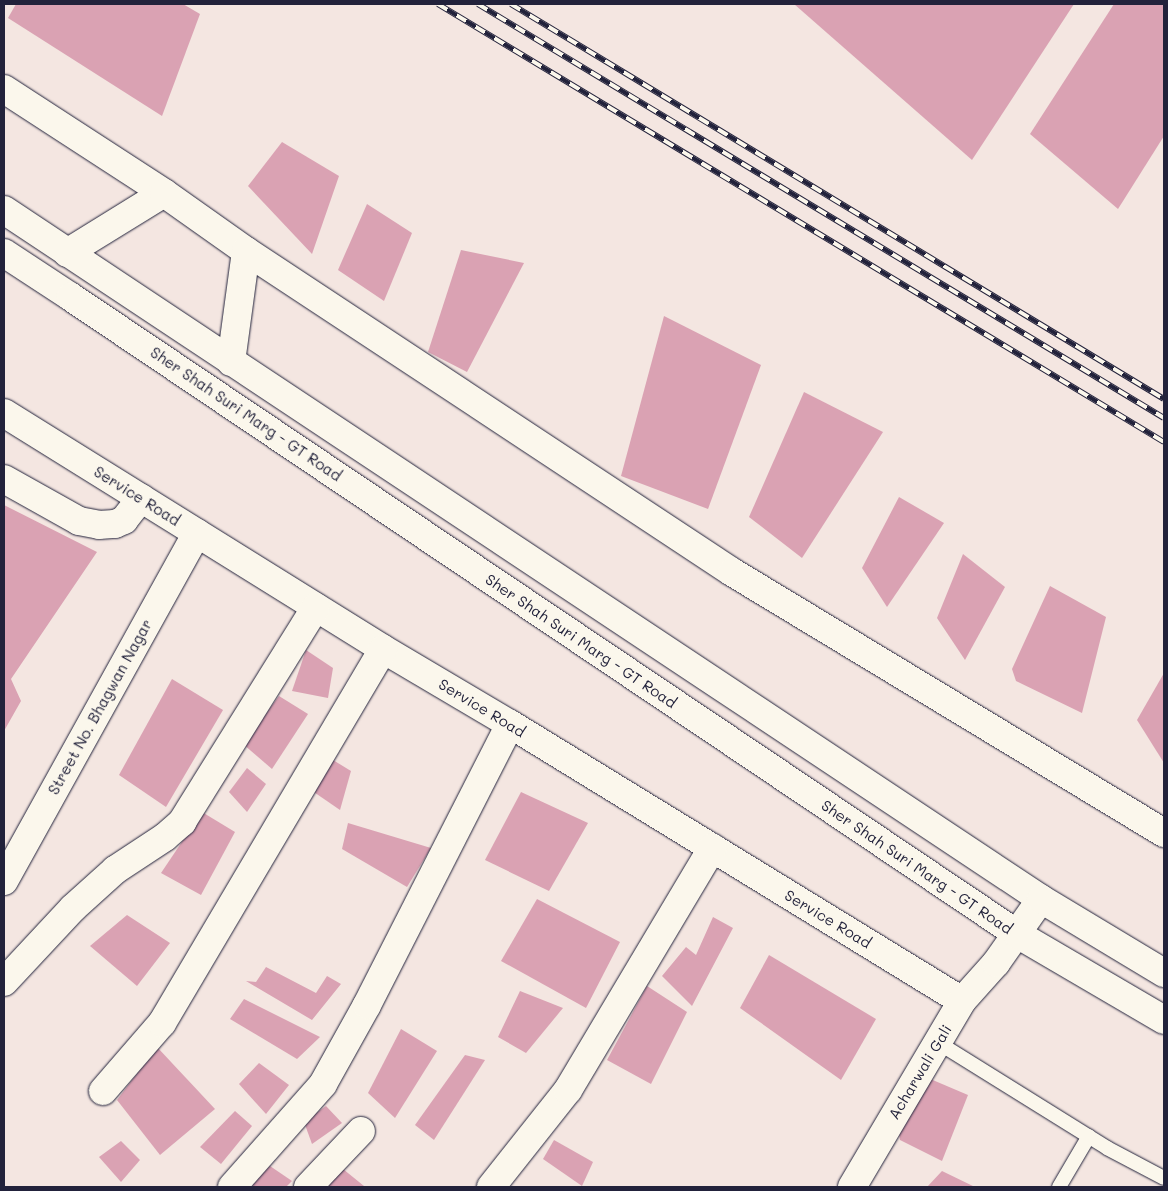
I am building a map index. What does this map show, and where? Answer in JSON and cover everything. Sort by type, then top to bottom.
[{"type":"street","points":[[4,89],[164,192],[246,251],[732,572],[1164,833]]},
{"type":"street","points":[[67,253],[164,192]]},
{"type":"street","points":[[4,210],[1041,899],[1164,973]]},
{"type":"street","points":[[231,362],[246,251]]},
{"type":"street","name":"Sher Shah Suri Marg - GT Road","points":[[4,253],[1017,934],[1164,1020]]},
{"type":"street","name":"Service Road","points":[[4,413],[383,649],[510,724],[962,1002]]},
{"type":"street","points":[[4,479],[80,521],[99,525],[115,524],[124,520],[141,498]]},
{"type":"street","name":"Street No. Bhagwan Nagar","points":[[4,881],[197,533]]},
{"type":"street","points":[[4,982],[73,908],[115,870],[165,838],[182,822],[316,607]]},
{"type":"street","points":[[102,1091],[162,1023],[383,649]]},
{"type":"street","points":[[232,1187],[323,1084],[367,1005],[510,724]]},
{"type":"street","points":[[491,1187],[568,1090],[712,848]]},
{"type":"street","name":"Acharwali Gali","points":[[852,1187],[962,1002],[996,963],[1041,899]]},
{"type":"street","points":[[308,1187],[361,1131]]},
{"type":"lane","points":[[937,1042],[1089,1136],[1164,1178]]},
{"type":"lane","points":[[1059,1187],[1089,1136]]},
{"type":"building","points":[[16,4],[183,4],[200,14],[162,116],[8,18]]},
{"type":"building","points":[[794,4],[1074,4],[972,160]]},
{"type":"building","points":[[1114,4],[1164,4],[1164,136],[1118,209],[1030,134]]},
{"type":"building","points":[[282,142],[339,176],[312,254],[248,186]]},
{"type":"building","points":[[367,204],[412,233],[384,301],[338,270]]},
{"type":"building","points":[[461,250],[524,263],[467,372],[428,352]]},
{"type":"building","points":[[664,316],[761,365],[708,509],[621,476]]},
{"type":"building","points":[[804,392],[883,432],[802,558],[749,517]]},
{"type":"building","points":[[899,497],[944,523],[887,607],[862,568]]},
{"type":"building","points":[[4,505],[97,552],[11,679],[21,701],[4,731]]},
{"type":"building","points":[[963,554],[1005,587],[965,660],[937,618]]},
{"type":"building","points":[[1050,586],[1106,617],[1082,713],[1016,681],[1012,669]]},
{"type":"building","points":[[306,650],[333,668],[328,698],[292,691]]},
{"type":"building","points":[[1164,673],[1164,763],[1137,720]]},
{"type":"building","points":[[172,679],[223,710],[166,807],[119,775]]},
{"type":"building","points":[[279,696],[308,714],[272,769],[243,744]]},
{"type":"building","points":[[333,760],[351,771],[340,810],[308,788]]},
{"type":"building","points":[[247,768],[266,784],[247,812],[229,792]]},
{"type":"building","points":[[521,792],[588,823],[549,891],[485,860]]},
{"type":"building","points":[[202,812],[235,832],[201,895],[161,873]]},
{"type":"building","points":[[348,823],[431,848],[407,887],[342,849]]},
{"type":"building","points":[[537,899],[620,942],[586,1008],[501,961]]},
{"type":"building","points":[[127,915],[170,943],[137,986],[90,946]]},
{"type":"building","points":[[713,917],[733,928],[692,1006],[662,976],[686,947],[696,955]]},
{"type":"building","points":[[769,955],[876,1019],[841,1080],[740,1008]]},
{"type":"building","points":[[266,967],[316,993],[327,976],[341,984],[312,1020],[246,981],[256,982]]},
{"type":"building","points":[[647,986],[687,1012],[651,1084],[607,1060]]},
{"type":"building","points":[[520,991],[563,1008],[526,1053],[498,1037]]},
{"type":"building","points":[[244,999],[320,1037],[297,1059],[230,1019]]},
{"type":"building","points":[[401,1029],[437,1051],[395,1118],[368,1093]]},
{"type":"building","points":[[157,1047],[215,1109],[160,1155],[117,1100]]},
{"type":"building","points":[[465,1055],[485,1060],[434,1140],[415,1125]]},
{"type":"building","points":[[259,1063],[289,1085],[266,1114],[239,1084]]},
{"type":"building","points":[[928,1078],[968,1095],[942,1161],[900,1140],[899,1133]]},
{"type":"building","points":[[326,1106],[342,1123],[312,1144],[304,1122]]},
{"type":"building","points":[[235,1111],[252,1126],[221,1164],[200,1147]]},
{"type":"building","points":[[554,1140],[593,1162],[582,1186],[543,1159]]},
{"type":"building","points":[[121,1141],[140,1160],[121,1182],[99,1157]]},
{"type":"building","points":[[270,1166],[292,1181],[286,1187],[255,1187],[250,1183]]},
{"type":"building","points":[[343,1169],[364,1186],[323,1187]]},
{"type":"building","points":[[942,1171],[975,1187],[927,1187]]},
{"type":"railway","points":[[438,4],[1164,442]]},
{"type":"railway","points":[[478,4],[1164,418]]},
{"type":"railway","points":[[511,4],[1164,399]]}]
